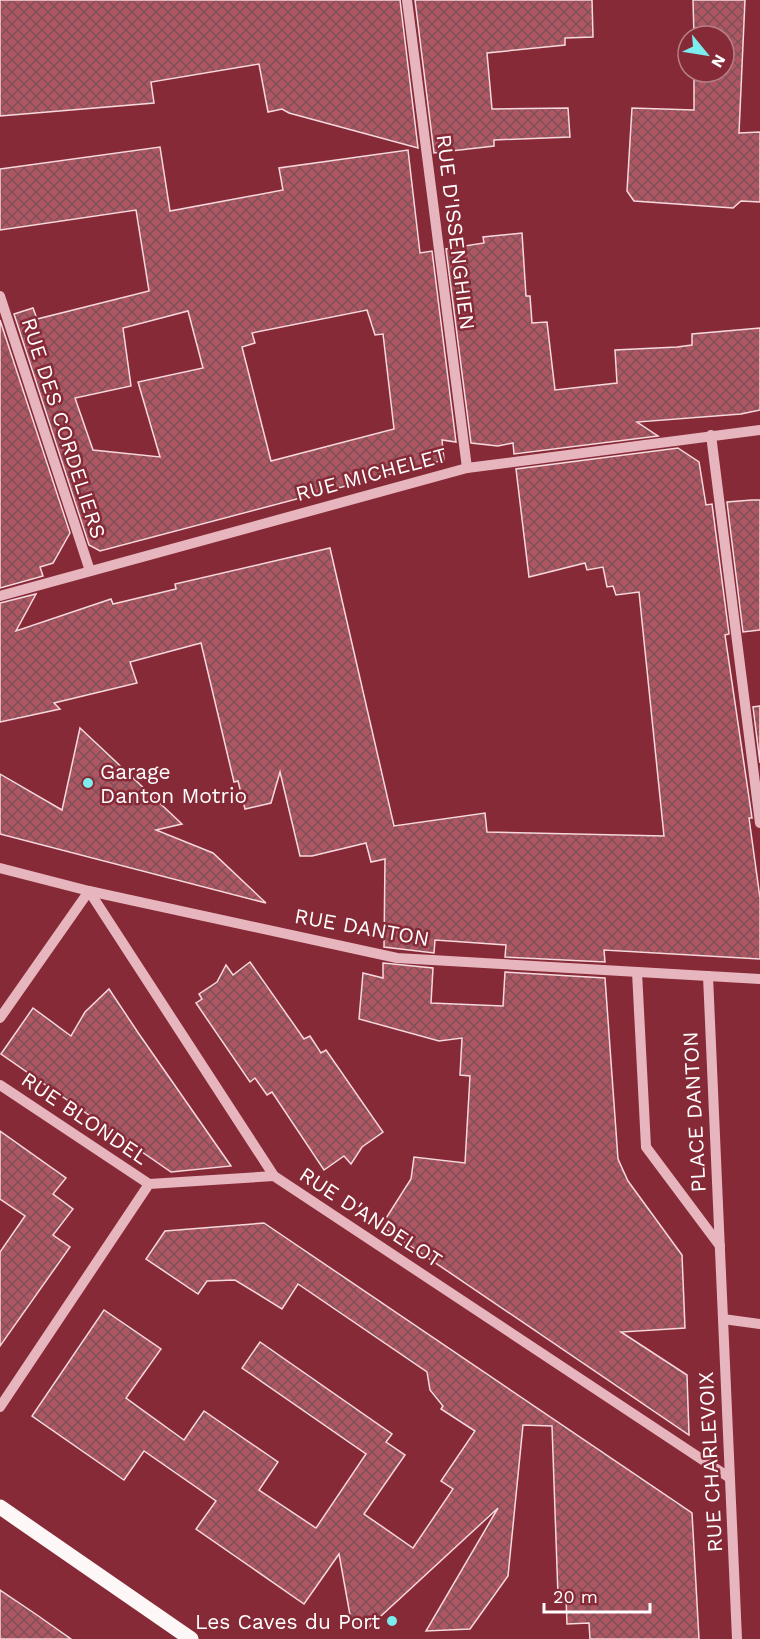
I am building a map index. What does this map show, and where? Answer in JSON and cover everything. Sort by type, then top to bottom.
[{"type":"main road","points":[[0,1507],[191,1639]]},
{"type":"street","name":"RUE D'ISSENGHIEN","points":[[407,0],[467,468]]},
{"type":"street","name":"RUE DES CORDELIERS","points":[[0,297],[90,571]]},
{"type":"street","name":"RUE MICHELET","points":[[0,596],[467,468],[760,430]]},
{"type":"street","points":[[711,435],[760,824]]},
{"type":"street","name":"RUE DANTON","points":[[0,868],[89,891],[397,958],[760,979]]},
{"type":"street","points":[[0,1018],[89,891]]},
{"type":"street","name":"RUE D'ANDELOT","points":[[89,891],[274,1176],[730,1478]]},
{"type":"street","name":"PLACE DANTON","points":[[637,972],[646,1147],[720,1246]]},
{"type":"street","name":"PLACE DANTON","points":[[708,976],[723,1319]]},
{"type":"street","name":"RUE BLONDEL","points":[[0,1085],[149,1184]]},
{"type":"street","points":[[0,1407],[149,1184],[274,1176]]},
{"type":"street","points":[[723,1319],[760,1324]]},
{"type":"street","name":"RUE CHARLEVOIX","points":[[723,1319],[737,1639]]},
{"type":"building","points":[[0,0],[400,0],[418,148],[289,113],[282,109],[268,112],[259,64],[151,82],[154,103],[0,116]]},
{"type":"building","points":[[415,0],[592,0],[593,37],[565,38],[565,45],[487,53],[492,109],[568,108],[570,137],[494,140],[494,146],[434,153]]},
{"type":"building","points":[[693,0],[745,0],[739,133],[760,132],[760,202],[741,201],[733,208],[634,201],[627,191],[632,108],[694,110],[694,84],[736,84],[736,24],[694,24]]},
{"type":"building","points":[[160,147],[170,211],[283,190],[279,168],[408,150],[420,253],[432,251],[456,442],[442,440],[444,460],[100,551],[89,545],[14,314],[33,308],[37,319],[149,291],[136,210],[0,230],[0,169]],"holes":[[[367,310],[375,335],[383,334],[394,429],[271,461],[242,347],[255,343],[252,333]],[[188,311],[203,368],[138,382],[160,457],[93,450],[75,398],[131,386],[123,328]]]},
{"type":"building","points":[[522,233],[526,296],[530,296],[532,323],[547,322],[555,390],[617,383],[615,350],[692,345],[692,334],[760,328],[760,410],[741,414],[637,422],[658,436],[514,454],[513,443],[498,446],[471,443],[446,249],[484,243],[483,237]]},
{"type":"building","points":[[0,320],[70,533],[53,563],[40,567],[43,576],[0,588]]},
{"type":"building","points":[[678,448],[699,462],[706,505],[712,504],[729,634],[725,635],[752,818],[749,818],[760,898],[760,959],[604,950],[605,962],[505,957],[506,945],[435,940],[434,953],[384,947],[385,859],[371,862],[366,843],[312,856],[300,856],[280,772],[271,803],[245,809],[238,781],[234,782],[201,643],[130,662],[137,683],[54,703],[60,709],[0,722],[0,603],[36,594],[16,631],[111,599],[113,604],[176,589],[175,584],[330,548],[394,826],[485,813],[487,832],[664,836],[639,592],[616,595],[613,586],[607,587],[603,567],[587,570],[585,563],[529,577],[516,469]]},
{"type":"building","points":[[760,500],[760,630],[743,632],[727,502]]},
{"type":"building","points":[[760,706],[760,763],[753,707]]},
{"type":"building","points":[[80,728],[182,824],[156,830],[213,853],[266,903],[0,834],[0,774],[62,810]]},
{"type":"building","points":[[250,962],[304,1039],[310,1036],[321,1053],[326,1050],[383,1132],[362,1147],[351,1164],[344,1156],[324,1170],[272,1092],[267,1095],[255,1078],[250,1082],[196,1003],[202,999],[199,994],[217,982],[226,965],[233,975]]},
{"type":"building","points":[[383,963],[433,968],[431,1003],[503,1006],[505,972],[605,978],[618,1159],[628,1181],[682,1255],[685,1328],[621,1332],[687,1375],[689,1435],[381,1226],[411,1179],[414,1157],[465,1163],[470,1076],[460,1075],[462,1038],[439,1041],[359,1019],[363,973],[383,978]]},
{"type":"building","points":[[109,989],[231,1166],[171,1172],[1,1054],[33,1008],[71,1036],[85,1012]]},
{"type":"building","points":[[0,1131],[66,1178],[53,1194],[73,1209],[53,1235],[70,1247],[0,1346],[0,1252],[25,1216],[0,1199]]},
{"type":"building","points":[[264,1223],[692,1513],[699,1639],[590,1639],[589,1623],[567,1624],[566,1597],[558,1596],[552,1426],[523,1425],[508,1576],[470,1629],[426,1631],[498,1508],[369,1627],[352,1626],[339,1554],[304,1604],[196,1529],[216,1501],[144,1451],[124,1480],[32,1416],[104,1310],[161,1349],[126,1398],[184,1440],[204,1411],[278,1462],[259,1490],[316,1528],[366,1454],[242,1368],[260,1342],[392,1434],[386,1442],[405,1455],[364,1514],[413,1548],[453,1489],[441,1481],[475,1431],[441,1409],[443,1406],[430,1390],[427,1372],[298,1284],[282,1309],[235,1280],[207,1281],[198,1294],[146,1259],[165,1231]]},
{"type":"building","points":[[0,1590],[37,1615],[71,1639],[0,1639]]},
{"type":"place","name":"Garage Danton Motrio","points":[[88,783]]},
{"type":"place","name":"Les Caves du Port","points":[[392,1621]]}]
